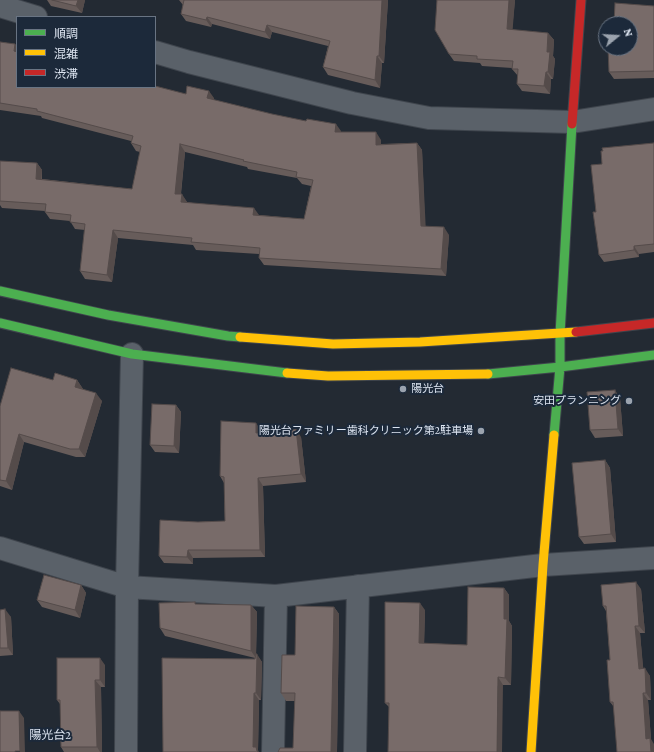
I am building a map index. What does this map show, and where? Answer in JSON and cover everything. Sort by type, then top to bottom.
[{"type":"street","points":[[532,752],[543,565],[560,367],[560,334],[572,122],[581,0]]},
{"type":"street","points":[[0,6],[33,16]]},
{"type":"street","points":[[156,52],[352,103],[429,118],[572,122],[654,108]]},
{"type":"street","points":[[0,291],[108,315],[228,336],[333,344],[420,342],[560,334],[654,323]]},
{"type":"street","points":[[0,323],[132,354],[264,371],[328,376],[479,375],[560,367],[654,355]]},
{"type":"street","points":[[126,752],[127,587],[132,354]]},
{"type":"street","points":[[0,548],[127,587],[276,596],[543,565],[654,558]]},
{"type":"street","points":[[355,752],[358,586]]},
{"type":"street","points":[[273,752],[276,596]]},
{"type":"building","points":[[52,0],[78,0],[76,6]]},
{"type":"building","points":[[184,0],[382,0],[379,56],[377,56],[375,80],[323,67],[330,41],[267,25],[265,32],[207,17],[206,20],[181,14]]},
{"type":"building","points":[[437,0],[509,0],[507,29],[548,33],[547,52],[550,52],[548,72],[546,72],[544,86],[517,84],[518,69],[512,69],[513,61],[477,59],[477,56],[449,54],[435,30]]},
{"type":"building","points":[[615,3],[654,6],[654,71],[609,72],[608,56],[638,56],[638,16],[614,16]]},
{"type":"building","points":[[0,42],[15,44],[16,88],[156,88],[156,86],[186,94],[187,86],[209,91],[207,98],[306,121],[307,119],[336,124],[335,132],[376,132],[376,145],[417,143],[421,226],[444,227],[441,269],[259,258],[260,248],[191,242],[192,238],[113,230],[107,275],[80,271],[85,224],[70,222],[71,215],[45,212],[46,204],[0,201],[0,161],[37,163],[36,179],[132,189],[141,146],[131,143],[133,136],[37,111],[37,109],[0,103]],"holes":[[[180,144],[244,160],[243,161],[297,172],[296,177],[313,180],[304,219],[253,215],[254,208],[181,202],[182,194],[175,194]]]},
{"type":"building","points":[[654,143],[654,244],[634,246],[634,250],[599,255],[593,212],[596,212],[591,165],[602,164],[602,148]]},
{"type":"building","points":[[11,368],[53,380],[55,373],[77,380],[75,387],[96,393],[79,449],[70,449],[19,434],[6,481],[0,480],[0,406]]},
{"type":"building","points":[[615,390],[618,429],[590,430],[587,392]]},
{"type":"building","points":[[152,404],[176,405],[174,446],[150,445]]},
{"type":"building","points":[[221,421],[256,423],[256,433],[296,429],[301,474],[258,478],[260,550],[188,550],[187,557],[159,556],[160,520],[198,522],[225,521],[224,477],[220,476]]},
{"type":"building","points":[[605,460],[611,534],[579,537],[572,463]]},
{"type":"building","points":[[44,575],[81,585],[75,610],[37,600]]},
{"type":"building","points":[[636,582],[639,626],[635,626],[639,669],[645,668],[646,693],[643,693],[646,739],[650,738],[651,752],[617,752],[613,702],[610,702],[607,660],[610,660],[606,606],[603,606],[601,585]]},
{"type":"building","points":[[468,587],[504,588],[504,619],[507,619],[505,678],[498,677],[497,752],[388,752],[389,703],[385,703],[385,602],[420,603],[419,643],[467,645]]},
{"type":"building","points":[[195,602],[195,604],[251,605],[251,651],[160,628],[159,603]]},
{"type":"building","points":[[296,606],[334,607],[331,752],[278,752],[280,748],[293,748],[295,693],[281,693],[282,655],[295,655]]},
{"type":"building","points":[[5,609],[8,648],[0,648],[0,610]]},
{"type":"building","points":[[256,654],[256,693],[254,693],[253,747],[256,747],[258,752],[163,752],[162,658],[255,659]]},
{"type":"building","points":[[57,658],[100,658],[100,680],[95,680],[97,747],[61,747],[60,700],[57,700]]},
{"type":"building","points":[[0,711],[19,711],[20,751],[0,752]]},
{"type":"traffic: fast","points":[[554,435],[560,367],[560,334],[572,124]]},
{"type":"traffic: fast","points":[[0,291],[108,315],[240,337]]},
{"type":"traffic: fast","points":[[0,323],[132,354],[287,373]]},
{"type":"traffic: fast","points":[[488,374],[560,367],[654,355]]},
{"type":"traffic: slow","points":[[240,337],[333,344],[420,342],[576,332]]},
{"type":"traffic: slow","points":[[287,373],[328,376],[488,374]]},
{"type":"traffic: slow","points":[[531,752],[543,565],[554,435]]},
{"type":"traffic: jam","points":[[572,124],[581,0]]},
{"type":"traffic: jam","points":[[576,332],[654,323]]},
{"type":"place","name":"陽光台","points":[[403,389]]},
{"type":"place","name":"安田プランニング","points":[[629,401]]},
{"type":"place","name":"陽光台ファミリー歯科クリニック第2駐車場","points":[[481,431]]},
{"type":"district","name":"陽光台2","points":[[50,735]]}]
